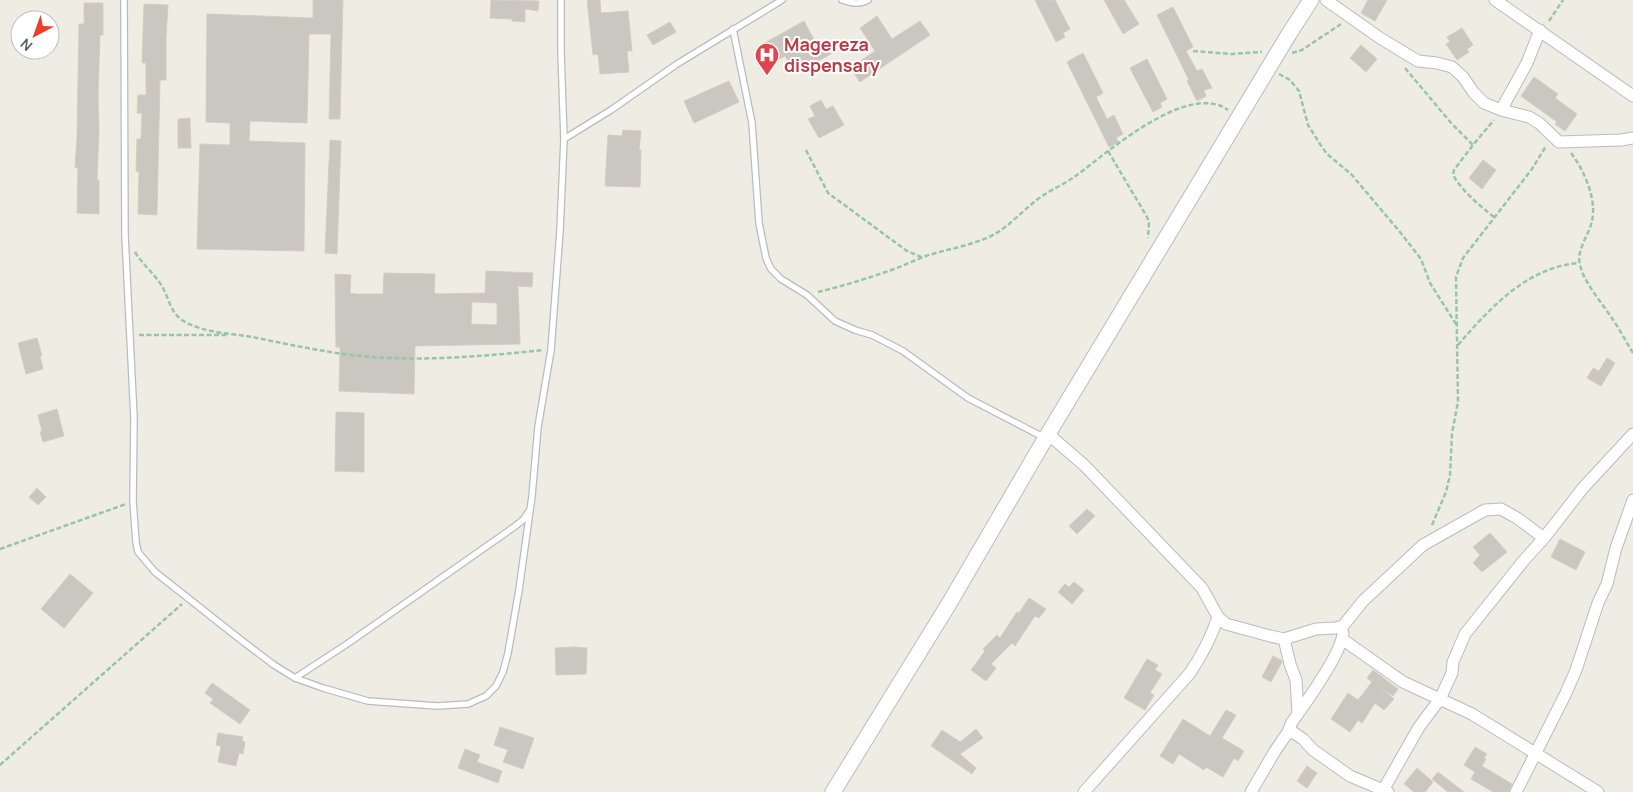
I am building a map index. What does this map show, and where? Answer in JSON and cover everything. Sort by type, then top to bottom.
[{"type":"street","points":[[833,792],[950,602],[1047,436],[1276,55],[1312,0]]},
{"type":"street","points":[[1326,0],[1380,38],[1418,61],[1452,67],[1463,77],[1484,103],[1501,110],[1529,117],[1560,142],[1633,138]]},
{"type":"street","points":[[1495,0],[1633,96]]},
{"type":"street","points":[[1501,110],[1527,63],[1540,30]]},
{"type":"street","points":[[1288,732],[1294,733],[1303,739],[1313,750],[1350,776],[1384,791],[1419,727],[1440,699],[1452,673],[1453,662],[1465,634],[1583,488],[1633,434]]},
{"type":"street","points":[[1047,436],[1084,465],[1202,588],[1218,617],[1226,624],[1284,639],[1316,629],[1343,626]]},
{"type":"street","points":[[1516,792],[1537,753],[1576,670],[1598,603],[1607,584],[1616,548],[1633,500]]},
{"type":"street","points":[[1251,792],[1274,751],[1288,732],[1292,722],[1336,656],[1342,638],[1343,626],[1363,601],[1423,545],[1485,510],[1501,509],[1518,518],[1544,538]]},
{"type":"street","points":[[1084,792],[1190,673],[1212,636],[1218,617]]},
{"type":"street","points":[[1342,638],[1403,682],[1472,714],[1598,792]]},
{"type":"street","points":[[1284,639],[1296,680],[1298,714]]},
{"type":"lane","points":[[124,0],[125,236],[134,418],[134,500],[138,552],[154,572],[274,665],[295,678],[368,701],[437,706],[468,704],[486,696],[496,686],[503,672],[508,653],[530,509],[538,427],[551,350],[560,231],[564,139],[561,0]]},
{"type":"lane","points":[[564,139],[677,64],[782,0]]},
{"type":"lane","points":[[842,0],[860,3],[868,0]]},
{"type":"lane","points":[[733,30],[752,123],[758,214],[766,258],[775,275],[807,295],[840,324],[872,335],[903,351],[968,398],[1047,436]]},
{"type":"lane","points":[[295,678],[347,644],[514,527],[530,509]]},
{"type":"path","points":[[1540,30],[1552,18],[1563,0]]},
{"type":"path","points":[[1193,51],[1231,54],[1256,52],[1276,55],[1302,50],[1350,18]]},
{"type":"path","points":[[1401,64],[1452,124],[1473,145]]},
{"type":"path","points":[[1264,77],[1279,74],[1290,80],[1299,91],[1308,125],[1320,144],[1327,154],[1351,174],[1421,259],[1430,283],[1456,326]]},
{"type":"path","points":[[807,295],[894,269],[923,257],[971,244],[1000,231],[1039,198],[1077,175],[1159,117],[1188,106],[1214,103],[1221,105],[1238,118]]},
{"type":"path","points":[[1494,218],[1463,189],[1453,175],[1454,170],[1501,110]]},
{"type":"path","points":[[1423,545],[1441,505],[1450,475],[1452,433],[1458,402],[1456,276],[1463,258],[1527,176],[1543,152],[1547,143],[1545,128]]},
{"type":"path","points":[[1560,142],[1573,154],[1581,168],[1588,184],[1592,205],[1592,221],[1584,239],[1579,263],[1585,278],[1633,353]]},
{"type":"path","points":[[806,150],[828,193],[906,251],[923,257]]},
{"type":"path","points":[[1108,152],[1147,217],[1149,228],[1147,246]]},
{"type":"path","points":[[125,236],[138,256],[159,281],[174,313],[180,318],[200,327],[316,350],[372,357],[438,358],[551,350]]},
{"type":"path","points":[[1458,345],[1498,302],[1514,290],[1547,270],[1562,264],[1579,263]]},
{"type":"path","points":[[130,335],[234,335]]},
{"type":"path","points":[[0,549],[134,500]]},
{"type":"path","points":[[0,765],[188,598]]},
{"type":"building","points":[[313,0],[343,0],[340,119],[329,119],[331,34],[309,34],[307,123],[250,121],[249,141],[305,143],[304,251],[197,249],[200,144],[230,145],[230,123],[206,122],[207,14],[313,18]]},
{"type":"building","points":[[491,0],[539,1],[538,11],[525,9],[525,22],[512,21],[512,19],[490,18]]},
{"type":"building","points":[[587,0],[600,0],[601,13],[628,11],[632,51],[627,51],[629,72],[600,74],[598,54],[593,55]]},
{"type":"building","points":[[1035,0],[1055,0],[1070,29],[1063,33],[1065,37],[1056,42]]},
{"type":"building","points":[[1104,0],[1124,0],[1139,24],[1123,34]]},
{"type":"building","points":[[1368,0],[1387,0],[1375,21],[1361,13]]},
{"type":"building","points":[[84,3],[103,3],[103,35],[100,35],[98,95],[97,180],[99,180],[99,214],[77,213],[78,167],[75,168],[79,24],[84,24]]},
{"type":"building","points":[[144,4],[168,5],[166,80],[160,80],[157,215],[138,214],[139,172],[136,171],[137,139],[141,139],[142,113],[137,113],[138,95],[146,95],[146,63],[142,63]]},
{"type":"building","points":[[1173,7],[1193,47],[1186,51],[1197,71],[1202,69],[1212,88],[1204,90],[1206,96],[1197,101],[1187,81],[1189,80],[1157,15]]},
{"type":"building","points":[[877,16],[892,39],[920,21],[930,35],[860,82],[850,68],[875,51],[860,28]]},
{"type":"building","points":[[804,21],[817,45],[825,41],[831,54],[795,73],[785,56],[771,64],[761,45]]},
{"type":"building","points":[[670,22],[676,32],[653,45],[647,35]]},
{"type":"building","points":[[1462,28],[1473,45],[1467,49],[1469,52],[1457,60],[1446,44],[1450,42],[1447,37]]},
{"type":"building","points":[[1361,45],[1377,59],[1366,72],[1350,58]]},
{"type":"building","points":[[1083,53],[1103,93],[1096,97],[1107,119],[1114,115],[1123,134],[1116,138],[1119,142],[1109,147],[1067,62]]},
{"type":"building","points":[[1147,59],[1167,99],[1160,103],[1162,107],[1153,112],[1130,68]]},
{"type":"building","points":[[1534,77],[1558,94],[1555,98],[1577,114],[1565,131],[1555,124],[1557,122],[1521,96]]},
{"type":"building","points":[[729,81],[739,102],[694,123],[684,101]]},
{"type":"building","points":[[821,100],[826,109],[833,106],[844,125],[819,138],[808,119],[815,116],[810,106]]},
{"type":"building","points":[[190,118],[191,148],[178,148],[178,119]]},
{"type":"building","points":[[623,130],[641,131],[639,150],[641,150],[640,187],[605,186],[608,135],[622,136]]},
{"type":"building","points":[[330,140],[341,141],[337,254],[325,253]]},
{"type":"building","points":[[1483,160],[1496,170],[1482,189],[1469,178]]},
{"type":"building","points":[[486,271],[533,273],[532,287],[518,286],[520,344],[415,346],[414,394],[339,391],[340,347],[336,347],[335,274],[351,275],[350,293],[356,294],[383,294],[384,273],[435,274],[434,293],[437,294],[485,293]],"holes":[[[472,302],[497,303],[497,325],[471,324]]]},
{"type":"building","points":[[37,338],[43,369],[26,374],[18,343]]},
{"type":"building","points":[[1607,358],[1615,363],[1601,386],[1587,378],[1593,368],[1599,371]]},
{"type":"building","points":[[57,409],[64,436],[43,442],[38,415]]},
{"type":"building","points":[[336,412],[364,413],[364,472],[335,471]]},
{"type":"building","points":[[37,488],[46,497],[38,505],[29,497]]},
{"type":"building","points":[[1087,509],[1095,516],[1077,534],[1069,526]]},
{"type":"building","points":[[1490,533],[1507,552],[1482,572],[1473,563],[1480,555],[1473,547]]},
{"type":"building","points":[[1560,539],[1585,552],[1576,570],[1551,557]]},
{"type":"building","points":[[70,574],[93,593],[64,628],[41,609]]},
{"type":"building","points":[[1074,582],[1084,590],[1072,604],[1058,592],[1065,584],[1069,587]]},
{"type":"building","points":[[1029,598],[1046,609],[1039,618],[1035,616],[1015,646],[1012,643],[991,664],[996,668],[986,681],[971,670],[985,651],[983,649],[997,635],[1000,638]]},
{"type":"building","points":[[555,648],[587,648],[586,674],[556,675]]},
{"type":"building","points":[[1273,656],[1282,662],[1271,682],[1262,677]]},
{"type":"building","points":[[1147,659],[1158,665],[1155,670],[1162,674],[1150,693],[1154,695],[1145,710],[1124,698]]},
{"type":"building","points":[[1373,670],[1398,689],[1393,696],[1381,688],[1394,699],[1384,710],[1375,703],[1362,723],[1358,720],[1350,732],[1331,719],[1348,693],[1358,700],[1372,682],[1367,678]]},
{"type":"building","points":[[212,683],[250,710],[240,724],[210,703],[213,699],[205,693]]},
{"type":"building","points":[[1226,710],[1236,715],[1222,738],[1244,751],[1238,761],[1234,758],[1223,777],[1206,767],[1204,770],[1179,754],[1173,764],[1160,756],[1183,719],[1210,736]]},
{"type":"building","points":[[500,727],[534,738],[523,769],[503,762],[508,750],[494,745]]},
{"type":"building","points":[[976,729],[983,738],[960,754],[976,768],[972,774],[931,746],[942,730],[960,742]]},
{"type":"building","points":[[218,733],[243,737],[242,741],[245,742],[243,754],[239,753],[236,766],[218,762],[221,746],[216,745]]},
{"type":"building","points":[[1475,747],[1487,754],[1482,766],[1512,784],[1509,792],[1493,792],[1471,779],[1475,772],[1464,765]]},
{"type":"building","points":[[465,749],[480,755],[477,762],[502,771],[498,783],[458,768]]},
{"type":"building","points":[[1307,766],[1317,773],[1307,788],[1297,781]]},
{"type":"building","points":[[1417,768],[1433,782],[1425,792],[1414,792],[1404,784]]},
{"type":"building","points":[[1438,772],[1464,792],[1448,792],[1432,779]]},
{"type":"place","name":"Magereza dispensary","points":[[767,76]]}]
